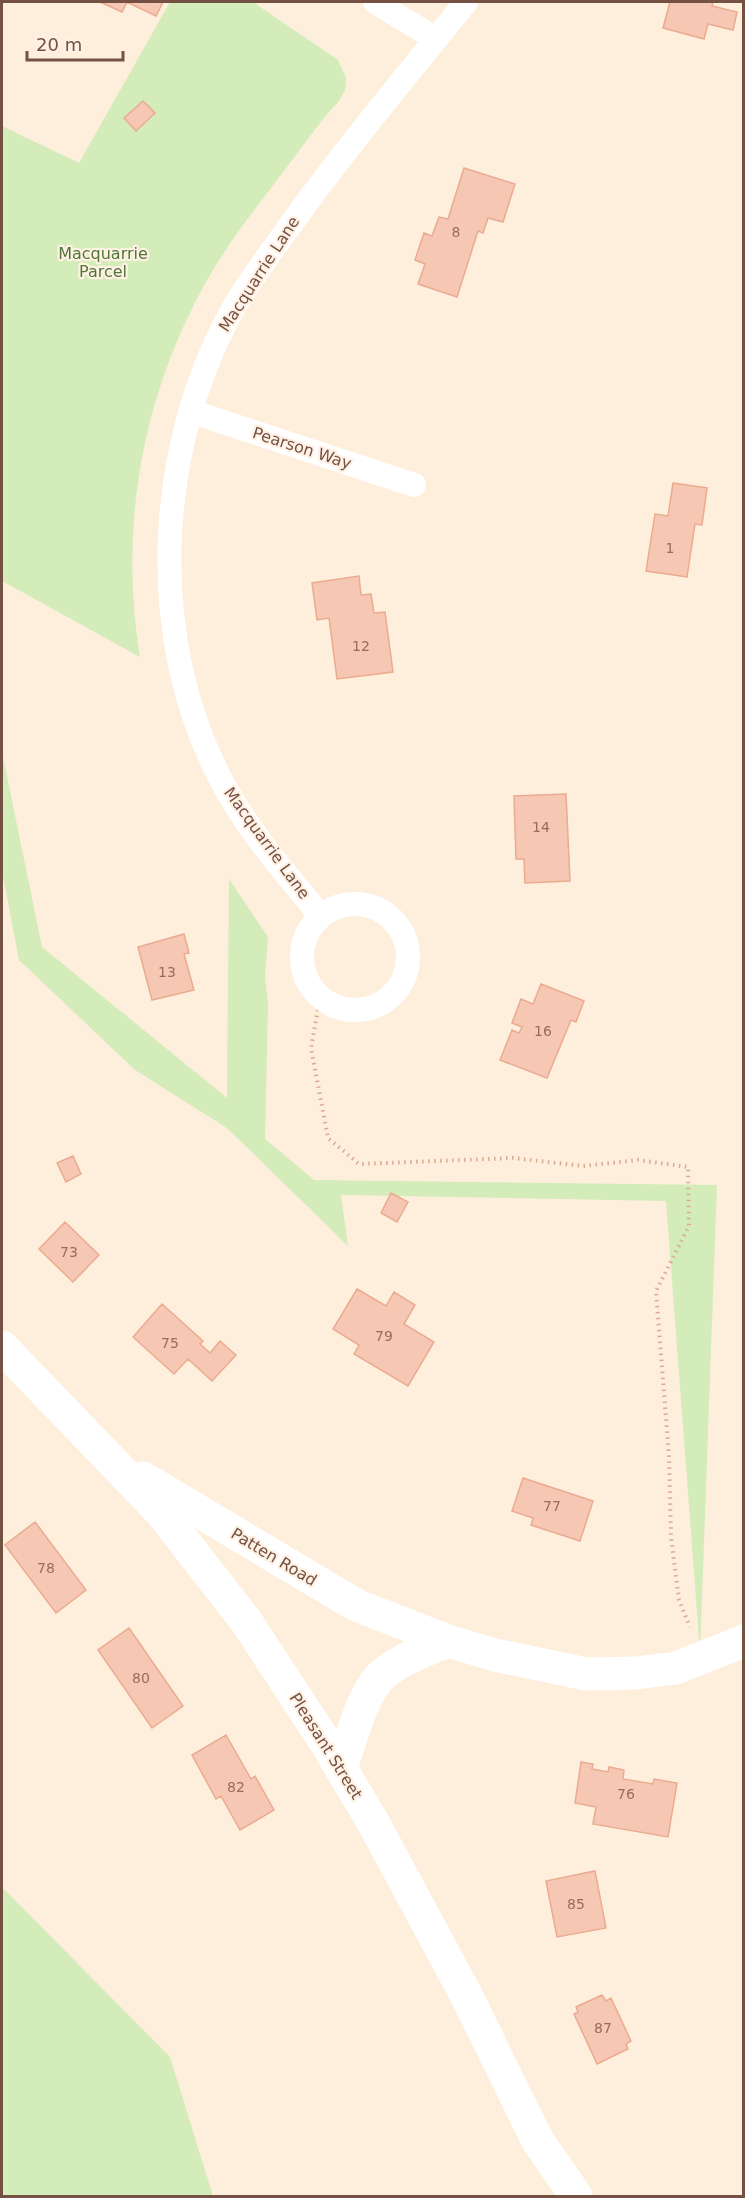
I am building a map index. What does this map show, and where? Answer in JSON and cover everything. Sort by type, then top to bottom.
[{"type":"main road","name":"Pleasant Street","points":[[2,1347],[161,1512],[200,1565],[246,1621],[341,1768],[438,1942],[538,2141],[576,2196]]},
{"type":"main road","name":"Patten Road","points":[[108,1457],[356,1605],[448,1641],[495,1655],[586,1674],[636,1673],[676,1668],[701,1656],[744,1641]]},
{"type":"main road","points":[[341,1768],[358,1721],[381,1675],[410,1658],[448,1641]]},
{"type":"street","points":[[375,2],[435,39]]},
{"type":"street","name":"Macquarrie Lane","points":[[321,916],[278,864],[219,777],[200,733],[185,688],[171,590],[172,491],[179,450],[204,368],[230,314],[264,262],[324,179],[466,2]]},
{"type":"street","name":"Pearson Way","points":[[190,411],[414,485]]},
{"type":"street","name":"Macquarrie Lane","points":[[352,904],[369,906],[385,912],[401,931],[409,955],[407,971],[400,987],[389,999],[373,1008],[354,1011],[336,1007],[320,998],[308,983],[302,966],[302,947],[309,930],[321,916],[336,908],[352,904]]},
{"type":"path","points":[[320,998],[311,1048],[328,1138],[359,1164],[513,1158],[583,1166],[638,1160],[688,1167],[689,1226],[656,1291],[669,1456],[671,1538],[680,1600],[701,1656]]},
{"type":"green space","name":"Macquarrie Parcel","points":[[170,2],[253,2],[338,60],[346,78],[345,90],[339,101],[308,138],[221,257],[195,302],[173,350],[156,399],[144,450],[136,501],[132,553],[134,605],[140,657],[2,581],[2,126],[79,163]]},
{"type":"green space","points":[[2,752],[42,947],[227,1098],[229,879],[268,937],[265,976],[268,1004],[265,1139],[314,1180],[717,1185],[700,1652],[666,1201],[341,1195],[348,1246],[227,1128],[135,1070],[19,960],[2,871]]},
{"type":"green space","points":[[2,1887],[170,2057],[213,2196],[2,2196]]},
{"type":"building","points":[[100,2],[127,2],[122,12]]},
{"type":"building","points":[[127,2],[163,2],[156,16]]},
{"type":"building","points":[[670,2],[713,2],[712,6],[737,12],[733,30],[708,24],[704,39],[663,28]]},
{"type":"building","points":[[143,101],[155,113],[136,131],[124,118]]},
{"type":"building","points":[[464,168],[515,184],[503,222],[488,218],[483,233],[478,231],[457,297],[418,284],[425,264],[415,260],[424,233],[432,236],[439,217],[448,219]]},
{"type":"building","points":[[673,483],[707,488],[702,525],[695,524],[687,577],[646,571],[655,514],[668,516]]},
{"type":"building","points":[[359,576],[361,595],[371,594],[374,613],[385,612],[393,672],[337,679],[329,618],[317,620],[312,583]]},
{"type":"building","points":[[566,794],[570,881],[525,883],[524,859],[516,859],[514,796]]},
{"type":"building","points":[[184,934],[189,953],[184,954],[194,990],[152,1000],[138,947]]},
{"type":"building","points":[[541,984],[584,1001],[576,1022],[571,1020],[547,1078],[500,1060],[512,1030],[519,1033],[522,1027],[512,1023],[521,999],[533,1004]]},
{"type":"building","points":[[73,1156],[81,1174],[66,1182],[57,1163]]},
{"type":"building","points":[[391,1193],[408,1202],[397,1222],[381,1213]]},
{"type":"building","points":[[65,1222],[99,1255],[73,1282],[39,1249]]},
{"type":"building","points":[[357,1289],[386,1306],[394,1292],[415,1305],[404,1324],[434,1342],[408,1386],[354,1354],[359,1345],[333,1329]]},
{"type":"building","points":[[162,1304],[203,1341],[200,1344],[210,1353],[220,1341],[236,1355],[212,1381],[188,1359],[174,1374],[133,1337]]},
{"type":"building","points":[[523,1478],[593,1501],[580,1541],[531,1525],[533,1518],[512,1511]]},
{"type":"building","points":[[35,1522],[86,1590],[56,1613],[5,1545]]},
{"type":"building","points":[[129,1628],[183,1706],[152,1728],[98,1650]]},
{"type":"building","points":[[226,1735],[251,1779],[255,1776],[274,1810],[240,1830],[221,1796],[216,1799],[192,1755]]},
{"type":"building","points":[[581,1762],[593,1764],[592,1769],[608,1772],[609,1767],[624,1770],[623,1779],[653,1784],[654,1779],[677,1783],[668,1837],[593,1824],[596,1807],[575,1803]]},
{"type":"building","points":[[595,1871],[606,1928],[557,1937],[546,1881]]},
{"type":"building","points":[[602,1995],[606,2001],[611,1998],[631,2041],[626,2044],[628,2049],[597,2064],[574,2014],[578,2012],[576,2007]]}]
